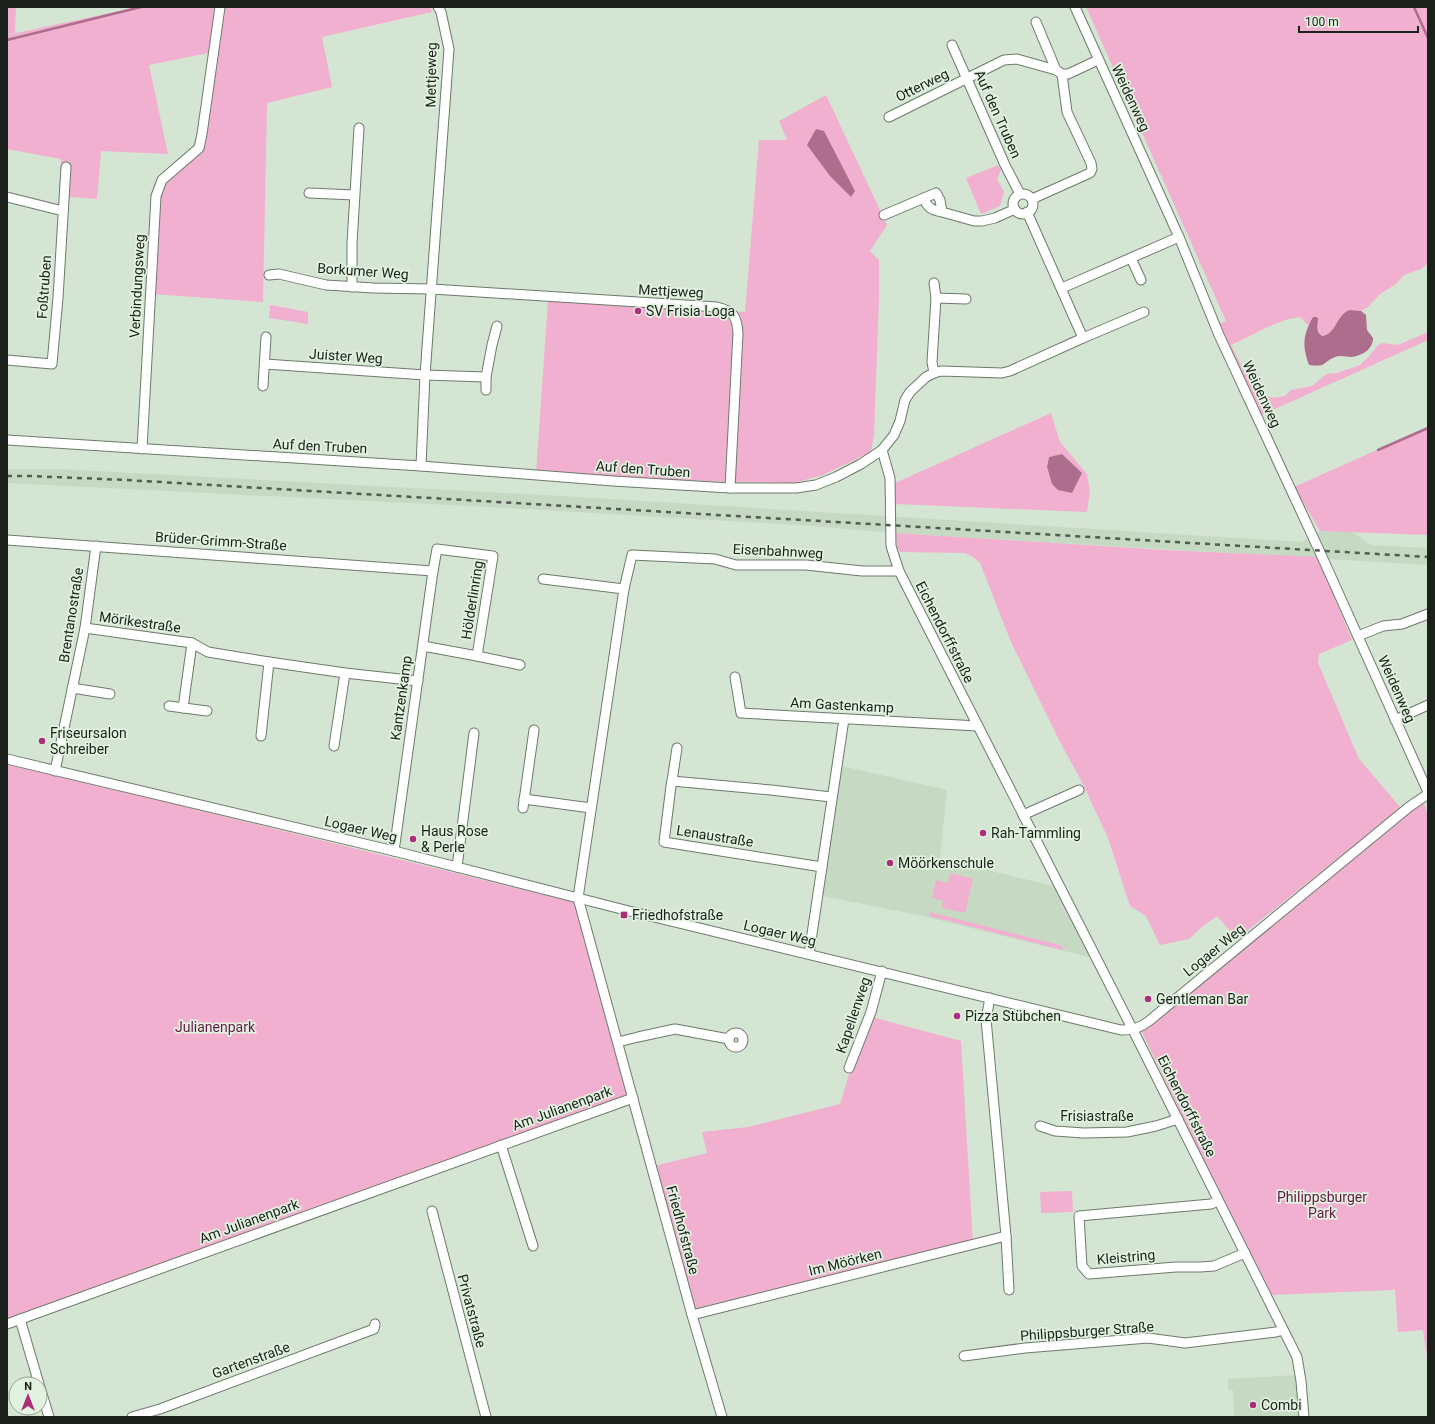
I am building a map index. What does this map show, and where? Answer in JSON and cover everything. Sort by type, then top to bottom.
[{"type":"street","name":"Verbindungsweg","points":[[142,449],[156,196],[162,180],[198,148],[202,134],[220,7]]},
{"type":"street","name":"Mettjeweg","points":[[421,466],[425,375],[449,49],[441,12],[438,7]]},
{"type":"street","name":"Weidenweg","points":[[1075,7],[1179,237],[1219,335],[1358,636],[1428,793]]},
{"type":"street","points":[[1032,199],[1090,173],[1092,169],[1067,112],[1059,72],[1036,22]]},
{"type":"street","name":"Auf den Truben","points":[[952,45],[1004,165],[1020,194]]},
{"type":"street","name":"Otterweg","points":[[889,117],[1004,60],[1017,59],[1059,72]]},
{"type":"street","points":[[1059,72],[1068,74],[1098,60]]},
{"type":"street","points":[[352,287],[354,195],[358,128]]},
{"type":"street","name":"Foßtruben","points":[[7,360],[52,364],[58,298],[66,167]]},
{"type":"street","points":[[309,193],[354,195]]},
{"type":"street","points":[[884,215],[936,193],[940,200],[942,212]]},
{"type":"street","points":[[1020,194],[1027,194],[1032,199],[1033,206],[1027,212],[1021,213],[1015,209],[1014,201],[1020,194]]},
{"type":"street","points":[[7,198],[63,211]]},
{"type":"street","points":[[924,198],[927,206],[933,210],[982,222],[1015,209]]},
{"type":"street","points":[[1027,212],[1083,338]]},
{"type":"street","points":[[1062,288],[1179,237]]},
{"type":"street","points":[[1131,258],[1141,280]]},
{"type":"street","name":"Borkumer Weg","points":[[269,275],[279,274],[326,285],[432,289]]},
{"type":"street","points":[[934,283],[936,298],[932,362],[934,373],[941,371],[1002,373],[1010,371],[1144,312]]},
{"type":"street","name":"Mettjeweg","points":[[432,289],[717,307],[727,310],[735,316],[738,324],[730,488]]},
{"type":"street","points":[[936,298],[966,299]]},
{"type":"street","points":[[486,390],[486,378],[497,326]]},
{"type":"street","points":[[263,386],[266,337]]},
{"type":"street","name":"Juister Weg","points":[[265,364],[486,378]]},
{"type":"street","name":"Auf den Truben","points":[[142,449],[421,466],[613,481],[730,488],[786,489],[816,485],[849,471],[882,450],[894,435],[900,421],[905,400],[910,392],[926,377],[934,373]]},
{"type":"street","points":[[7,440],[142,449]]},
{"type":"street","name":"Eichendorffstraße","points":[[882,450],[890,478],[891,546],[899,571],[1133,1030],[1283,1330],[1299,1364],[1304,1417]]},
{"type":"street","name":"Brüder-Grimm-Straße","points":[[7,540],[433,571]]},
{"type":"street","name":"Brentanostraße","points":[[55,771],[85,628],[96,546]]},
{"type":"street","name":"Kantzenkamp","points":[[394,851],[433,571],[438,549]]},
{"type":"street","name":"Hölderlinring","points":[[438,549],[493,556],[478,656]]},
{"type":"street","name":"Eisenbahnweg","points":[[632,555],[715,559],[736,565],[806,565],[862,570],[899,571]]},
{"type":"street","name":"Friedhofstraße","points":[[632,555],[624,590],[578,898],[692,1315],[722,1417]]},
{"type":"street","points":[[543,579],[624,590]]},
{"type":"street","points":[[1358,636],[1383,626],[1402,624],[1428,614]]},
{"type":"street","name":"Mörikestraße","points":[[85,628],[192,643],[208,652],[269,662],[345,673],[418,681]]},
{"type":"street","name":"Mörikestraße","points":[[183,708],[192,643]]},
{"type":"street","name":"Hölderlinring","points":[[423,646],[520,665]]},
{"type":"street","points":[[261,736],[269,662]]},
{"type":"street","points":[[334,746],[345,673]]},
{"type":"street","name":"Am Gastenkamp","points":[[735,677],[741,713],[978,726]]},
{"type":"street","points":[[72,688],[110,694]]},
{"type":"street","points":[[1395,720],[1428,705]]},
{"type":"street","points":[[169,706],[207,711]]},
{"type":"street","points":[[809,954],[831,797],[844,719]]},
{"type":"street","points":[[534,730],[524,803],[591,808]]},
{"type":"street","points":[[457,867],[474,733]]},
{"type":"street","name":"Lenaustraße","points":[[677,748],[664,842],[822,868]]},
{"type":"street","name":"Logaer Weg","points":[[7,759],[394,851],[578,898],[882,971],[1108,1028],[1133,1030],[1149,1021],[1428,793]]},
{"type":"street","points":[[672,782],[771,790],[831,797]]},
{"type":"street","points":[[1023,815],[1079,790]]},
{"type":"street","name":"Kapellenweg","points":[[848,1068],[872,1012],[882,971]]},
{"type":"street","points":[[990,998],[986,1019],[1006,1236],[1009,1290]]},
{"type":"street","points":[[618,1042],[675,1029],[729,1039]]},
{"type":"street","name":"Am Julianenpark","points":[[7,1324],[633,1098]]},
{"type":"street","name":"Frisiastraße","points":[[1040,1126],[1055,1131],[1084,1133],[1127,1132],[1156,1126],[1178,1119]]},
{"type":"street","name":"Am Julianenpark","points":[[501,1145],[533,1246]]},
{"type":"street","name":"Kleistring","points":[[1218,1201],[1211,1204],[1079,1216],[1082,1266],[1089,1274],[1176,1267],[1214,1266],[1244,1253]]},
{"type":"street","name":"Privatstraße","points":[[432,1211],[486,1417]]},
{"type":"street","name":"Im Möörken","points":[[692,1315],[1006,1236]]},
{"type":"street","points":[[20,1319],[37,1376]]},
{"type":"street","name":"Gartenstraße","points":[[132,1417],[161,1413],[374,1329],[375,1324]]},
{"type":"street","name":"Philippsburger Straße","points":[[964,1356],[1025,1348],[1148,1338],[1185,1343],[1283,1330]]},
{"type":"shaded area","points":[[816,129],[824,131],[855,191],[851,197],[830,176],[807,145]]},
{"type":"shaded area","points":[[1350,310],[1361,311],[1366,315],[1367,330],[1373,338],[1369,349],[1362,354],[1351,357],[1337,356],[1322,365],[1309,365],[1305,352],[1305,335],[1313,317],[1318,318],[1318,332],[1322,336],[1331,332],[1342,315]]},
{"type":"shaded area","points":[[1062,454],[1082,473],[1072,493],[1058,490],[1052,484],[1047,467],[1049,457]]},
{"type":"shaded area","points":[[7,469],[59,469],[545,495],[1302,542],[1320,531],[1352,532],[1371,545],[1428,548],[1428,565],[489,507],[7,483]]},
{"type":"shaded area","name":"Möörkenschule","points":[[837,765],[947,790],[940,859],[1054,886],[1093,958],[923,916],[818,895]]},
{"type":"shaded area","points":[[1296,1375],[1298,1417],[1234,1417],[1233,1390],[1228,1390],[1228,1379]]},
{"type":"green space","points":[[7,7],[16,7],[15,33],[7,34]]},
{"type":"green space","points":[[138,7],[430,7],[432,12],[322,37],[332,87],[267,103],[263,302],[152,294],[156,196],[162,180],[199,147],[213,52],[149,65],[168,154],[101,151],[97,199],[59,196],[61,159],[7,149],[7,35]]},
{"type":"green space","points":[[1086,7],[1428,7],[1428,263],[1421,269],[1404,275],[1396,284],[1380,294],[1368,307],[1361,311],[1352,310],[1341,316],[1331,333],[1322,336],[1318,332],[1318,322],[1316,317],[1313,317],[1309,326],[1300,317],[1282,321],[1231,345],[1246,375],[1257,370],[1261,383],[1256,387],[1263,394],[1274,398],[1285,396],[1291,390],[1312,386],[1326,374],[1337,373],[1360,365],[1376,347],[1382,343],[1398,345],[1428,332],[1428,340],[1257,417],[1215,326],[1226,321]]},
{"type":"green space","name":"SV Frisia Loga","points":[[826,95],[887,225],[870,251],[879,260],[874,435],[871,452],[823,475],[794,483],[615,478],[536,473],[548,301],[745,312],[759,140],[787,140],[779,121]]},
{"type":"green space","points":[[998,165],[1001,170],[997,179],[1004,192],[1000,206],[981,214],[966,178]]},
{"type":"green space","points":[[270,305],[308,312],[308,324],[269,318]]},
{"type":"green space","points":[[1051,413],[1060,442],[1087,474],[1090,491],[1087,512],[895,504],[895,483]],"holes":[[[1062,454],[1081,473],[1072,493],[1052,484],[1047,467],[1049,457]]]},
{"type":"green space","points":[[1428,427],[1428,535],[1320,531],[1294,487]]},
{"type":"green space","points":[[896,533],[1166,550],[1318,557],[1352,640],[1319,654],[1318,663],[1359,759],[1401,808],[1237,939],[1217,916],[1204,925],[1189,939],[1160,945],[1146,916],[1130,906],[1108,838],[1082,782],[1061,744],[1011,642],[980,563],[965,553],[900,552],[897,547]]},
{"type":"green space","name":"Julianenpark","points":[[7,763],[577,903],[629,1096],[7,1322]]},
{"type":"green space","name":"Philippsburger Park","points":[[1423,801],[1428,814],[1428,1363],[1423,1330],[1398,1332],[1395,1290],[1268,1295],[1141,1030]]},
{"type":"green space","points":[[950,873],[973,879],[965,913],[942,908],[943,901],[932,898],[936,880],[948,883]]},
{"type":"green space","points":[[930,912],[1063,946],[1062,950],[929,916]]},
{"type":"green space","points":[[872,1017],[961,1041],[973,1243],[937,1253],[695,1309],[654,1166],[707,1153],[702,1132],[748,1127],[840,1104],[850,1071]]},
{"type":"green space","points":[[1072,1191],[1073,1212],[1041,1213],[1040,1192]]},
{"type":"waterway","points":[[7,40],[141,7]]},
{"type":"waterway","points":[[1414,7],[1428,38]]},
{"type":"waterway","points":[[1378,450],[1428,428]]},
{"type":"railway","points":[[7,476],[126,480],[1428,557]]},
{"type":"place","name":"SV Frisia Loga","points":[[638,311]]},
{"type":"place","name":"Friseursalon Schreiber","points":[[42,741]]},
{"type":"place","name":"Rah-Tammling","points":[[983,833]]},
{"type":"place","name":"Haus Rose & Perle","points":[[413,839]]},
{"type":"place","name":"Möörkenschule","points":[[890,863]]},
{"type":"place","name":"Friedhofstraße","points":[[624,915]]},
{"type":"place","name":"Gentleman Bar","points":[[1148,999]]},
{"type":"place","name":"Pizza Stübchen","points":[[957,1016]]},
{"type":"place","name":"Combi","points":[[1253,1405]]}]
